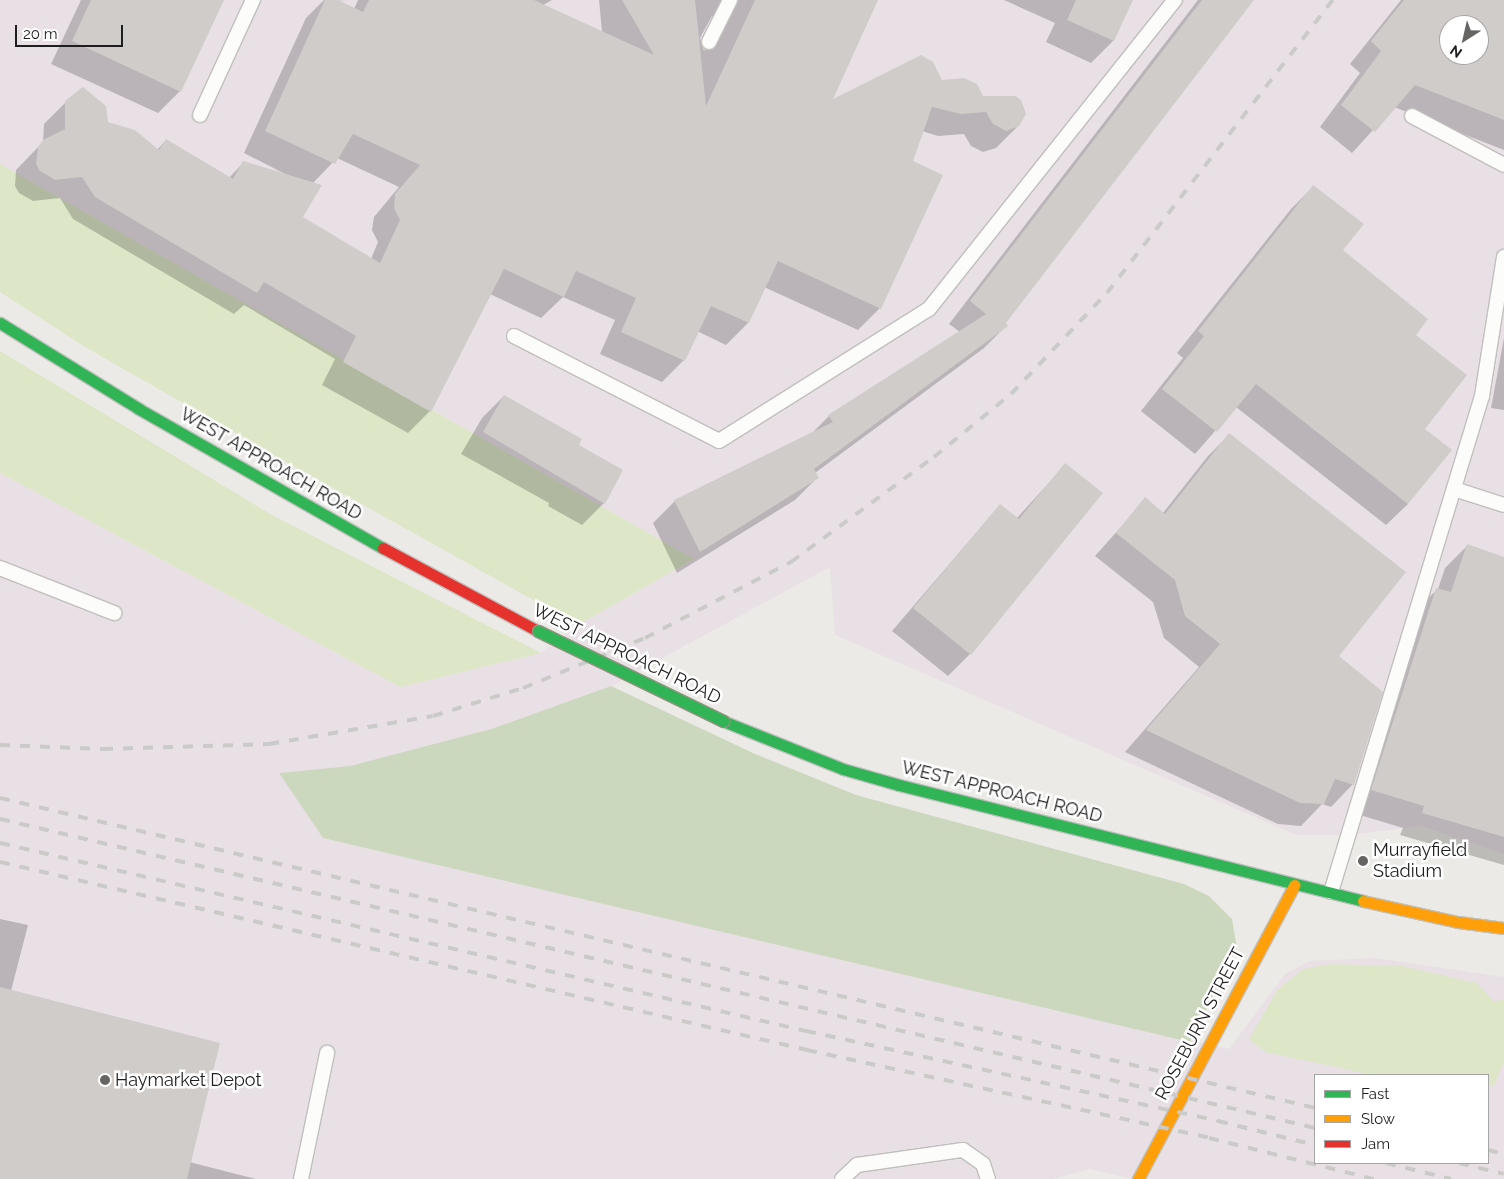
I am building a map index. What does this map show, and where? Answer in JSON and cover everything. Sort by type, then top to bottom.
[{"type":"street","name":"WEST APPROACH ROAD","points":[[0,323],[139,408],[348,529],[538,631],[723,721],[843,769],[899,785],[1294,884],[1458,922],[1504,928]]},
{"type":"street","name":"ROSEBURN STREET","points":[[1138,1179],[1294,884]]},
{"type":"lane","points":[[200,115],[253,0]]},
{"type":"lane","points":[[709,42],[730,0]]},
{"type":"lane","points":[[514,336],[719,441],[929,310],[1175,0]]},
{"type":"lane","points":[[1412,116],[1504,164]]},
{"type":"lane","points":[[1331,892],[1482,396],[1504,257]]},
{"type":"lane","points":[[1454,489],[1504,505]]},
{"type":"lane","points":[[0,568],[114,614]]},
{"type":"lane","points":[[301,1179],[327,1053]]},
{"type":"lane","points":[[842,1179],[857,1165],[963,1150],[983,1164],[988,1179]]},
{"type":"shaded area","points":[[0,0],[1504,0],[1504,854],[1422,826],[1348,835],[1296,835],[835,635],[830,567],[611,686],[491,729],[350,766],[280,773],[323,838],[1229,1049],[1285,974],[1310,961],[1375,958],[1504,977],[1504,1179],[1131,1179],[1090,1169],[1054,1179],[0,1179],[0,473],[400,687],[541,653],[578,625],[694,559],[0,164]]},
{"type":"green space","points":[[0,164],[694,559],[578,625],[279,458],[85,347],[0,292]]},
{"type":"green space","points":[[0,351],[272,515],[541,653],[400,687],[0,473]]},
{"type":"green space","points":[[611,686],[753,753],[856,795],[1184,884],[1209,896],[1232,919],[1237,948],[1190,1042],[323,838],[279,773],[350,766],[491,729]]},
{"type":"green space","points":[[1331,964],[1402,966],[1477,983],[1494,1002],[1504,999],[1504,1061],[1494,1086],[1489,1086],[1489,1074],[1367,1074],[1265,1052],[1249,1039],[1277,990],[1303,969]]},
{"type":"building","points":[[91,0],[224,0],[181,92],[72,41]]},
{"type":"building","points":[[325,0],[338,0],[363,12],[369,0],[534,0],[654,55],[622,0],[695,0],[706,106],[755,0],[878,0],[833,99],[921,55],[933,62],[942,80],[964,78],[977,84],[983,96],[1016,96],[1021,100],[1026,114],[1019,126],[1006,131],[993,124],[986,112],[961,114],[932,107],[913,161],[943,175],[881,309],[778,261],[749,323],[711,306],[685,361],[621,332],[636,298],[576,271],[564,297],[504,269],[431,412],[343,362],[356,336],[264,282],[257,293],[95,197],[82,177],[55,180],[40,171],[36,164],[38,147],[43,140],[65,129],[65,101],[83,87],[106,106],[108,122],[135,130],[159,150],[166,139],[233,179],[243,161],[322,185],[303,217],[380,263],[400,220],[394,208],[395,194],[420,165],[353,134],[335,164],[265,131]]},
{"type":"building","points":[[1076,0],[1133,0],[1114,41],[1067,20]]},
{"type":"building","points":[[1202,0],[1254,0],[1006,323],[1008,326],[814,469],[819,478],[700,552],[674,500],[833,422],[828,415],[986,314],[970,301]]},
{"type":"building","points":[[1404,0],[1504,0],[1504,120],[1415,85],[1375,132],[1341,105],[1381,51],[1371,41]]},
{"type":"building","points":[[1313,185],[1364,224],[1343,250],[1428,319],[1416,335],[1467,375],[1425,429],[1452,450],[1408,504],[1256,384],[1217,432],[1162,389],[1204,336],[1198,331]]},
{"type":"building","points":[[504,395],[582,439],[579,445],[623,470],[605,504],[483,432]]},
{"type":"building","points":[[1229,433],[1406,572],[1339,656],[1383,692],[1354,785],[1335,779],[1324,804],[1300,803],[1146,730],[1220,644],[1185,616],[1175,580],[1116,533],[1145,497],[1165,514]]},
{"type":"building","points":[[1065,463],[1103,493],[971,655],[913,608],[1000,504],[1019,519]]},
{"type":"building","points":[[1467,544],[1504,557],[1504,837],[1422,813],[1424,806],[1371,790],[1436,588],[1451,592]]},
{"type":"building","name":"Haymarket Depot","points":[[0,987],[220,1043],[187,1179],[0,1179]]},
{"type":"railway","points":[[0,745],[103,749],[269,744],[433,716],[523,688],[645,638],[791,562],[934,457],[1011,394],[1107,293],[1333,0]]},
{"type":"railway","points":[[0,798],[1314,1108]]},
{"type":"railway","points":[[0,819],[1314,1128]]},
{"type":"railway","points":[[0,843],[806,1031],[1218,1121],[1314,1145]]},
{"type":"railway","points":[[0,862],[807,1050],[1209,1138],[1374,1179]]},
{"type":"railway","points":[[1489,1150],[1504,1154]]},
{"type":"railway","points":[[1390,1164],[1451,1179]]},
{"type":"railway","points":[[1463,1164],[1504,1174]]},
{"type":"traffic: fast","points":[[0,323],[139,409],[383,548]]},
{"type":"traffic: fast","points":[[538,631],[723,721]]},
{"type":"traffic: fast","points":[[723,721],[843,769],[899,785],[1363,901]]},
{"type":"traffic: slow","points":[[1138,1179],[1294,885]]},
{"type":"traffic: slow","points":[[1363,901],[1458,922],[1504,928]]},
{"type":"traffic: jam","points":[[383,548],[538,631]]},
{"type":"place","name":"Murrayfield Stadium","points":[[1363,861]]},
{"type":"place","name":"Haymarket Depot","points":[[105,1080]]}]
